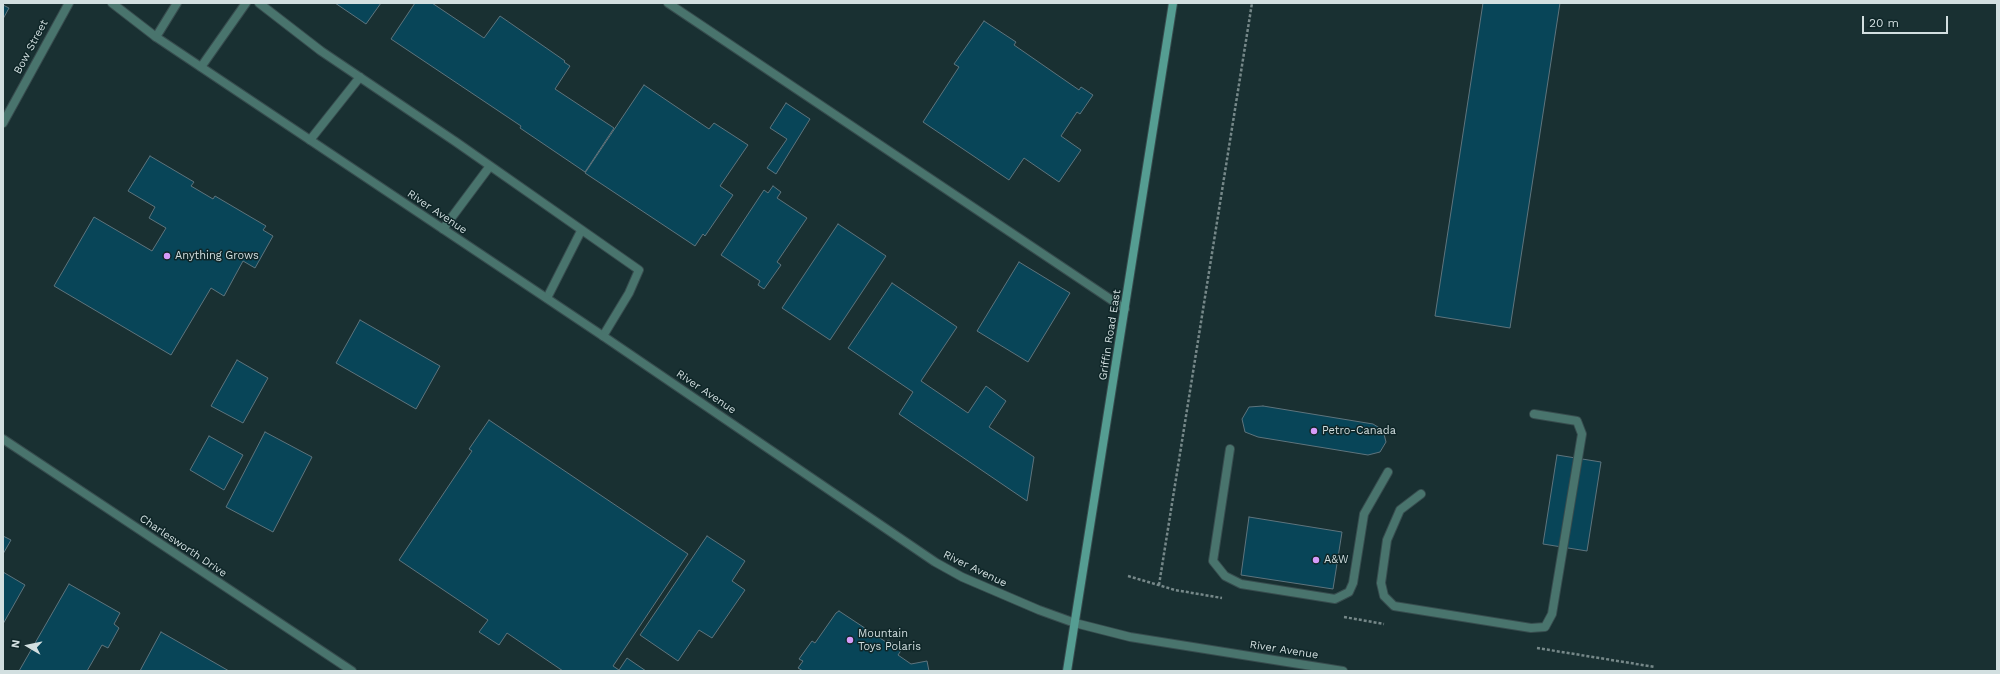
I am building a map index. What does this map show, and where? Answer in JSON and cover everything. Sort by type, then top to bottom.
[{"type":"main road","name":"Griffin Road East","points":[[1067,671],[1173,3]]},
{"type":"street","name":"Bow Street","points":[[3,123],[69,3]]},
{"type":"street","name":"River Avenue","points":[[112,3],[156,37],[547,298],[935,562],[962,577],[1075,623],[1130,637],[1343,671]]},
{"type":"street","points":[[156,37],[177,3]]},
{"type":"street","points":[[201,67],[246,3]]},
{"type":"street","points":[[259,3],[322,51],[638,270],[629,293],[603,336]]},
{"type":"street","points":[[668,3],[1125,309]]},
{"type":"street","points":[[310,140],[360,77]]},
{"type":"street","points":[[443,229],[490,166]]},
{"type":"street","points":[[547,298],[581,231]]},
{"type":"street","points":[[1421,494],[1400,510],[1387,540],[1381,583],[1384,596],[1394,606],[1531,628],[1546,627],[1552,614],[1582,434],[1577,421],[1534,414]]},
{"type":"street","name":"Charlesworth Drive","points":[[3,439],[352,671]]},
{"type":"street","points":[[1230,449],[1213,561],[1225,576],[1241,584],[1336,599],[1349,592],[1353,583],[1364,514],[1388,472]]},
{"type":"path","points":[[1159,585],[1252,3]]},
{"type":"path","points":[[1128,576],[1175,590],[1230,599]]},
{"type":"path","points":[[1338,616],[1385,624]]},
{"type":"path","points":[[1532,648],[1655,667]]},
{"type":"building","points":[[335,3],[381,3],[366,24]]},
{"type":"building","points":[[415,3],[432,3],[484,38],[500,16],[565,61],[564,62],[570,66],[555,89],[614,128],[585,172],[520,128],[521,126],[391,39]]},
{"type":"building","points":[[1483,3],[1560,3],[1510,328],[1435,316]]},
{"type":"building","points":[[3,5],[9,8],[3,19]]},
{"type":"building","points":[[984,21],[1016,42],[1014,45],[1079,90],[1081,87],[1093,95],[1080,114],[1077,112],[1061,136],[1081,150],[1059,182],[1024,158],[1009,180],[923,122],[959,67],[954,64]]},
{"type":"building","points":[[644,85],[709,129],[714,123],[748,145],[720,186],[733,195],[705,236],[703,234],[695,246],[585,173]]},
{"type":"building","points":[[786,103],[810,119],[776,174],[767,168],[787,139],[770,128]]},
{"type":"building","name":"Anything Grows","points":[[150,156],[194,182],[191,186],[213,199],[215,196],[266,226],[263,230],[273,236],[255,268],[243,261],[224,296],[211,288],[171,355],[54,286],[94,217],[152,251],[166,228],[149,218],[155,207],[128,191]]},
{"type":"building","points":[[773,186],[781,192],[777,198],[807,218],[777,262],[781,265],[764,289],[758,285],[760,281],[721,255],[764,190],[768,193]]},
{"type":"building","points":[[838,224],[886,256],[830,340],[782,308]]},
{"type":"building","points":[[1019,262],[1070,293],[1028,362],[977,331]]},
{"type":"building","points":[[892,283],[957,327],[921,381],[968,413],[986,386],[1006,401],[989,427],[1034,457],[1027,501],[899,414],[913,392],[848,348]]},
{"type":"building","points":[[360,320],[440,366],[416,409],[336,363]]},
{"type":"building","points":[[237,360],[268,378],[243,423],[211,406]]},
{"type":"building","name":"Petro-Canada","points":[[1263,406],[1373,424],[1383,430],[1386,442],[1380,452],[1368,455],[1258,437],[1245,432],[1242,419],[1249,407]]},
{"type":"building","points":[[489,420],[688,554],[613,666],[619,670],[627,658],[646,671],[563,671],[507,633],[499,645],[479,632],[488,620],[399,560],[472,451],[469,449]]},
{"type":"building","points":[[265,432],[312,457],[273,532],[226,507]]},
{"type":"building","points":[[209,436],[243,455],[224,490],[190,470]]},
{"type":"building","points":[[1557,455],[1601,462],[1587,551],[1543,544]]},
{"type":"building","points":[[1249,517],[1342,532],[1333,589],[1241,575]]},
{"type":"building","points":[[3,536],[11,540],[3,554]]},
{"type":"building","points":[[707,536],[745,561],[732,581],[745,590],[712,638],[699,630],[678,661],[640,635]]},
{"type":"building","points":[[3,572],[25,585],[3,624]]},
{"type":"building","points":[[69,584],[120,613],[114,624],[119,628],[108,648],[102,645],[87,671],[19,671]]},
{"type":"building","name":"Mountain Toys Polaris","points":[[839,611],[886,642],[888,640],[902,649],[898,655],[911,664],[927,661],[929,671],[803,671],[798,668],[803,661],[799,659],[812,641],[815,643]]},
{"type":"building","points":[[161,632],[229,671],[140,671]]},
{"type":"place","name":"Anything Grows","points":[[167,256]]},
{"type":"place","name":"Petro-Canada","points":[[1314,431]]},
{"type":"place","name":"A&W","points":[[1316,560]]},
{"type":"place","name":"Mountain Toys Polaris","points":[[850,640]]}]
